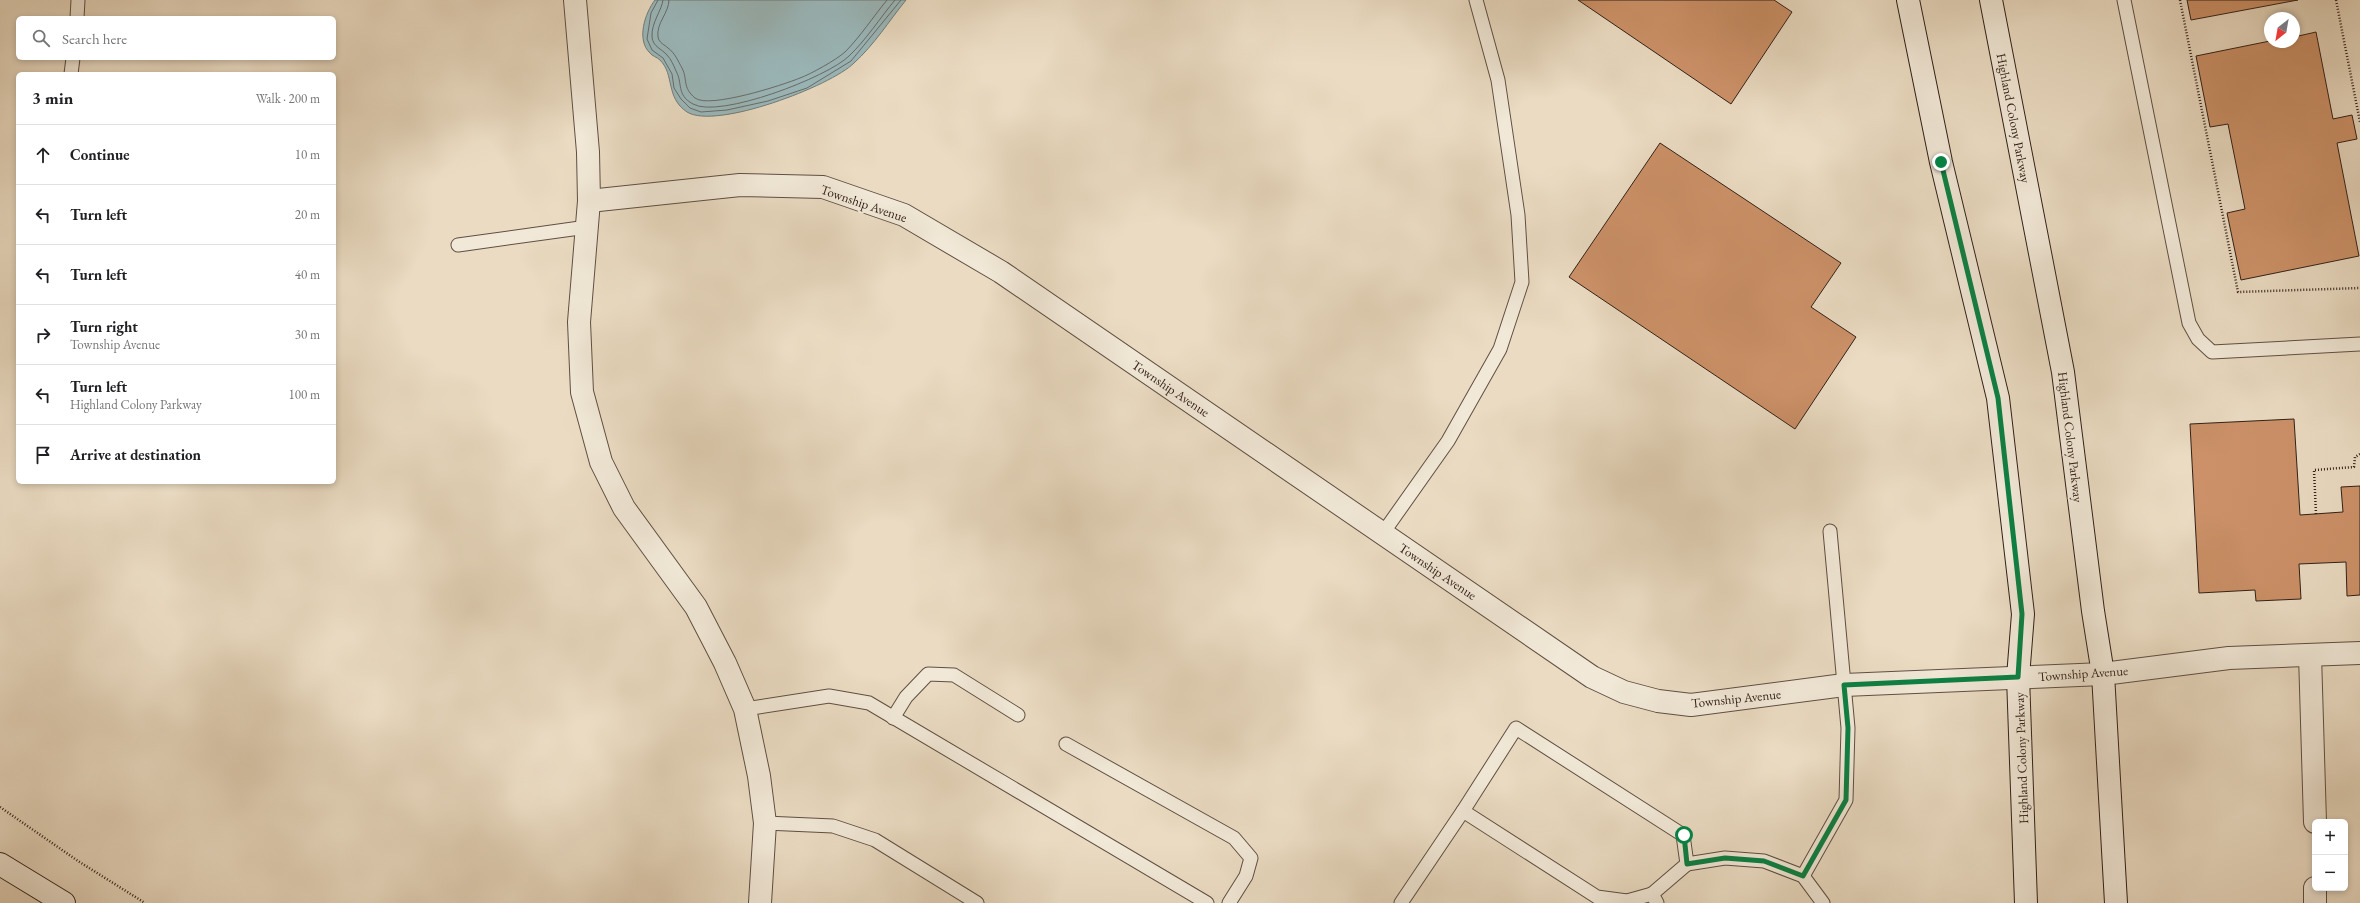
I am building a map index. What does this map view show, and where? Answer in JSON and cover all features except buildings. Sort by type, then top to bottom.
[{"type":"street","points":[[575,0],[588,152],[589,201],[579,322],[582,392],[602,462],[624,508],[696,607],[725,663],[745,709],[759,776],[765,823],[760,903]]},
{"type":"street","name":"Highland Colony Parkway","points":[[1908,0],[1941,162],[1998,398],[2022,614],[2018,677],[2026,903]]},
{"type":"street","name":"Highland Colony Parkway","points":[[1991,0],[2063,372],[2093,611],[2103,674],[2116,903]]},
{"type":"street","name":"Township Avenue","points":[[589,201],[740,185],[823,187],[904,215],[1002,272],[1592,677],[1624,692],[1658,701],[1691,705],[1844,685],[2103,674],[2229,658],[2360,654]]},
{"type":"street","points":[[2310,655],[2316,819]]},
{"type":"street","points":[[0,864],[64,903]]},
{"type":"street","points":[[2315,891],[2315,903]]},
{"type":"lane","points":[[76,16],[78,0]]},
{"type":"lane","points":[[1383,533],[1448,441],[1496,356],[1522,282],[1518,216],[1498,80],[1476,0]]},
{"type":"lane","points":[[2124,0],[2189,324],[2198,339],[2212,352],[2360,344]]},
{"type":"lane","points":[[71,72],[73,60]]},
{"type":"lane","points":[[458,245],[587,228]]},
{"type":"lane","points":[[1803,876],[1846,800],[1848,728],[1830,531]]},
{"type":"lane","points":[[893,718],[906,697],[928,674],[954,675],[1018,714]]},
{"type":"lane","points":[[745,709],[829,696],[869,704],[1207,903]]},
{"type":"lane","points":[[1401,903],[1463,811],[1516,728],[1684,835],[1687,864]]},
{"type":"lane","points":[[1066,744],[1234,838],[1251,858],[1246,876],[1229,903]]},
{"type":"lane","points":[[1463,811],[1596,897],[1627,901],[1655,899],[1687,864],[1725,858],[1764,861],[1803,876],[1823,903]]},
{"type":"lane","points":[[765,823],[833,826],[874,840],[977,903]]},
{"type":"path","points":[[2180,0],[2238,292],[2360,288]]},
{"type":"path","points":[[2336,0],[2360,122]]},
{"type":"path","points":[[2316,514],[2314,470],[2354,467],[2355,457],[2360,454]]},
{"type":"path","points":[[0,807],[78,861],[145,903]]},
{"type":"water","points":[[655,0],[906,0],[868,49],[854,63],[822,83],[773,103],[722,115],[702,116],[687,112],[680,106],[673,93],[665,66],[660,60],[651,54],[643,41],[645,19],[651,5]]},
{"type":"route","points":[[1684,835],[1687,864],[1725,858],[1764,861],[1803,876],[1846,800],[1848,728],[1844,685],[2018,677],[2022,614],[1998,398],[1941,162]]}]
